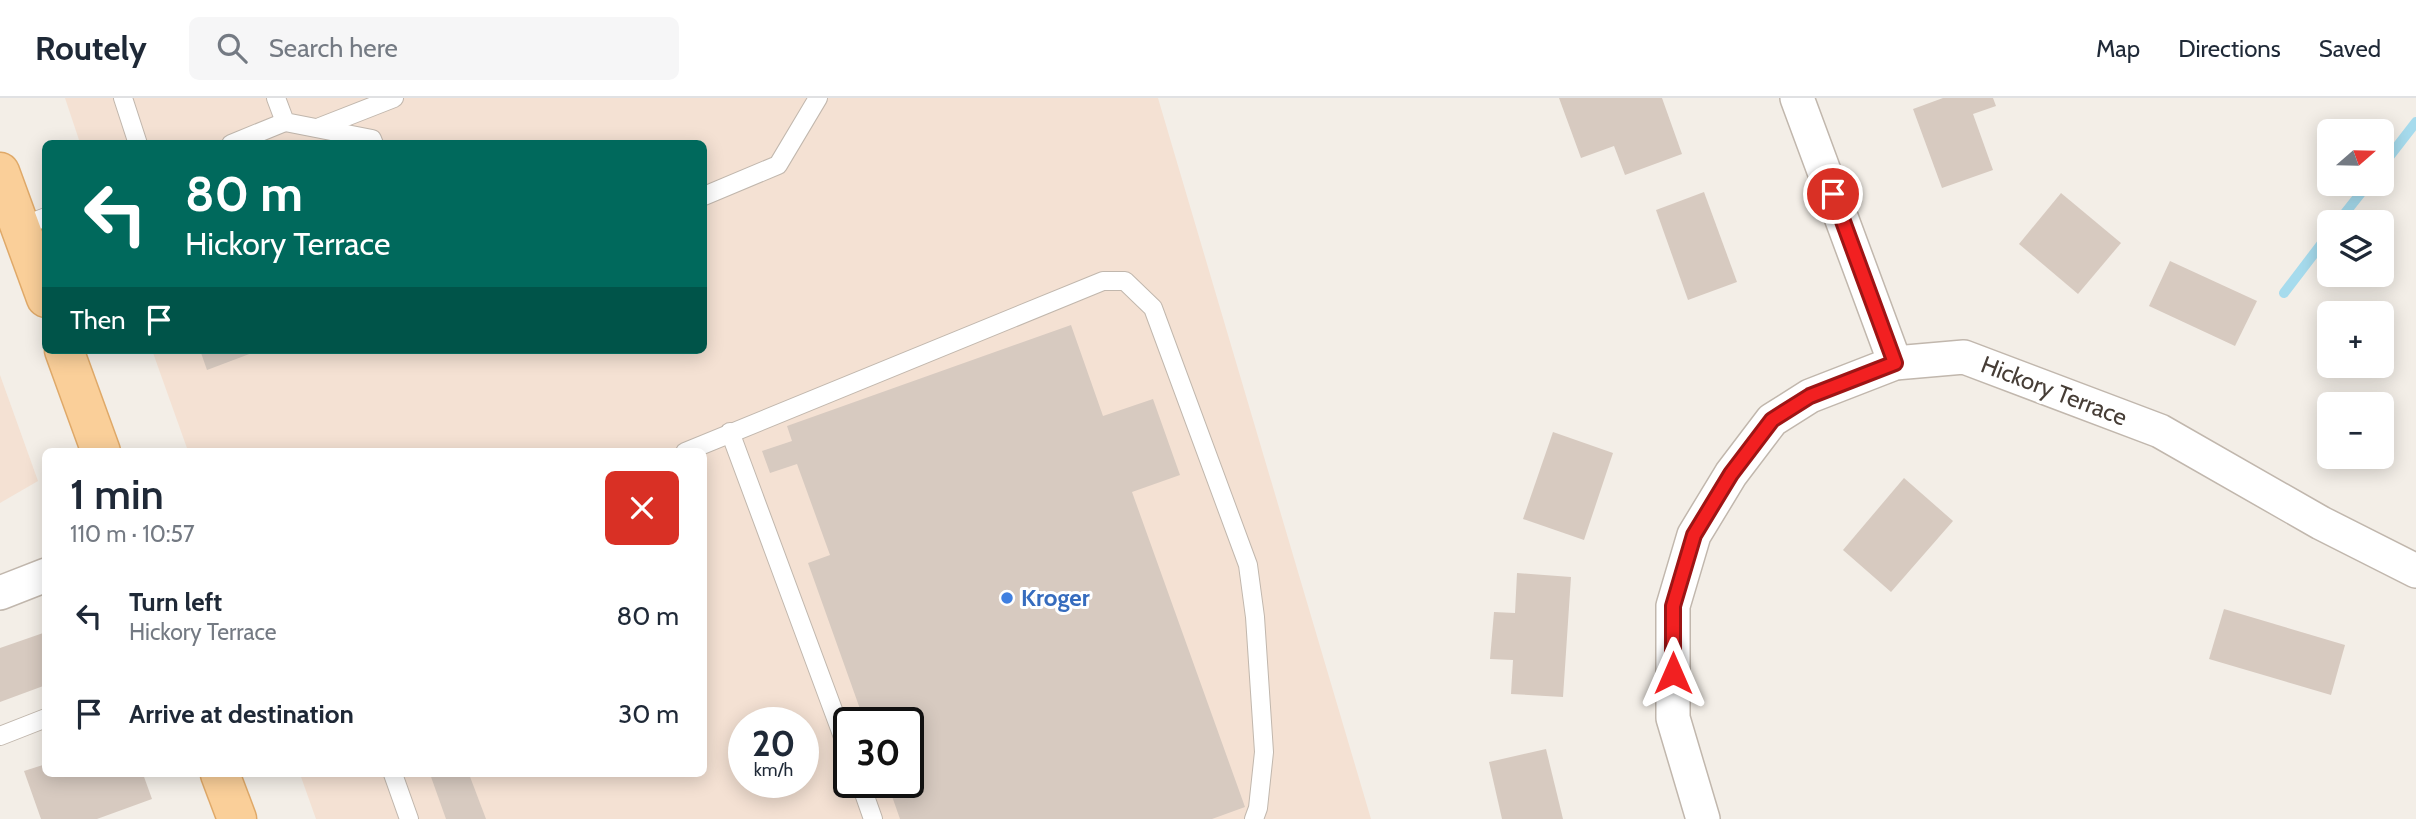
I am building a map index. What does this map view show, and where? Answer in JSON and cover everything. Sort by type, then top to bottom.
[{"type":"main road","points":[[0,172],[33,222],[42,275]]},
{"type":"main road","points":[[67,354],[100,448]]},
{"type":"main road","points":[[221,777],[228,816]]},
{"type":"street","points":[[1797,98],[1895,363]]},
{"type":"street","name":"Hickory Terrace","points":[[1703,819],[1673,718],[1673,606],[1694,535],[1731,474],[1772,420],[1810,396],[1895,363],[1964,357],[2160,431],[2321,523],[2416,571]]},
{"type":"street","points":[[0,593],[42,577]]},
{"type":"lane","points":[[123,98],[137,140]]},
{"type":"lane","points":[[276,98],[285,122]]},
{"type":"lane","points":[[320,127],[394,98]]},
{"type":"lane","points":[[707,195],[778,165],[818,98]]},
{"type":"lane","points":[[241,140],[285,122],[320,127],[372,140]]},
{"type":"lane","points":[[694,448],[1103,281],[1125,281],[1153,308],[1248,565],[1255,617],[1264,752],[1258,808],[1254,819]]},
{"type":"lane","points":[[730,432],[833,710]]},
{"type":"lane","points":[[0,736],[42,720]]},
{"type":"lane","points":[[394,777],[410,819]]},
{"type":"lane","points":[[866,798],[873,819]]},
{"type":"shaded area","points":[[65,98],[1158,98],[1371,819],[316,819],[301,777],[707,777],[707,448],[187,448],[153,354],[707,354],[707,140],[79,140]]},
{"type":"shaded area","points":[[0,375],[38,481],[0,503]]},
{"type":"building","points":[[1559,98],[1662,98],[1682,154],[1625,175],[1614,146],[1581,158]]},
{"type":"building","points":[[1943,98],[1993,98],[1996,106],[1973,114],[1993,170],[1942,188],[1913,109]]},
{"type":"building","points":[[1704,192],[1737,282],[1688,300],[1656,210]]},
{"type":"building","points":[[2061,193],[2121,243],[2078,294],[2019,244]]},
{"type":"building","points":[[2170,261],[2257,301],[2235,346],[2149,306]]},
{"type":"building","points":[[1071,325],[1103,416],[1153,399],[1180,475],[1132,492],[1245,807],[1212,819],[900,819],[893,798],[924,798],[924,707],[859,707],[808,563],[830,555],[797,464],[770,473],[762,451],[792,441],[787,426]]},
{"type":"building","points":[[201,354],[249,354],[207,370]]},
{"type":"building","points":[[1553,432],[1613,453],[1584,540],[1523,519]]},
{"type":"building","points":[[1904,478],[1953,521],[1891,592],[1843,550]]},
{"type":"building","points":[[1517,573],[1571,577],[1563,697],[1511,694],[1513,660],[1490,659],[1494,612],[1515,613]]},
{"type":"building","points":[[2224,609],[2345,645],[2331,695],[2209,659]]},
{"type":"building","points":[[42,633],[42,686],[0,702],[0,648]]},
{"type":"building","points":[[1546,749],[1563,819],[1502,819],[1489,762]]},
{"type":"building","points":[[42,765],[42,777],[144,777],[152,799],[97,819],[41,819],[24,771]]},
{"type":"building","points":[[431,777],[470,777],[486,819],[446,819]]},
{"type":"waterway","points":[[2394,150],[2416,122]]},
{"type":"waterway","points":[[2347,210],[2359,196]]},
{"type":"waterway","points":[[2284,293],[2317,250]]},
{"type":"place","name":"Kroger","points":[[1007,598]]},
{"type":"route","points":[[1673,673],[1673,606],[1694,535],[1731,474],[1772,420],[1810,396],[1895,363],[1833,194]]}]
